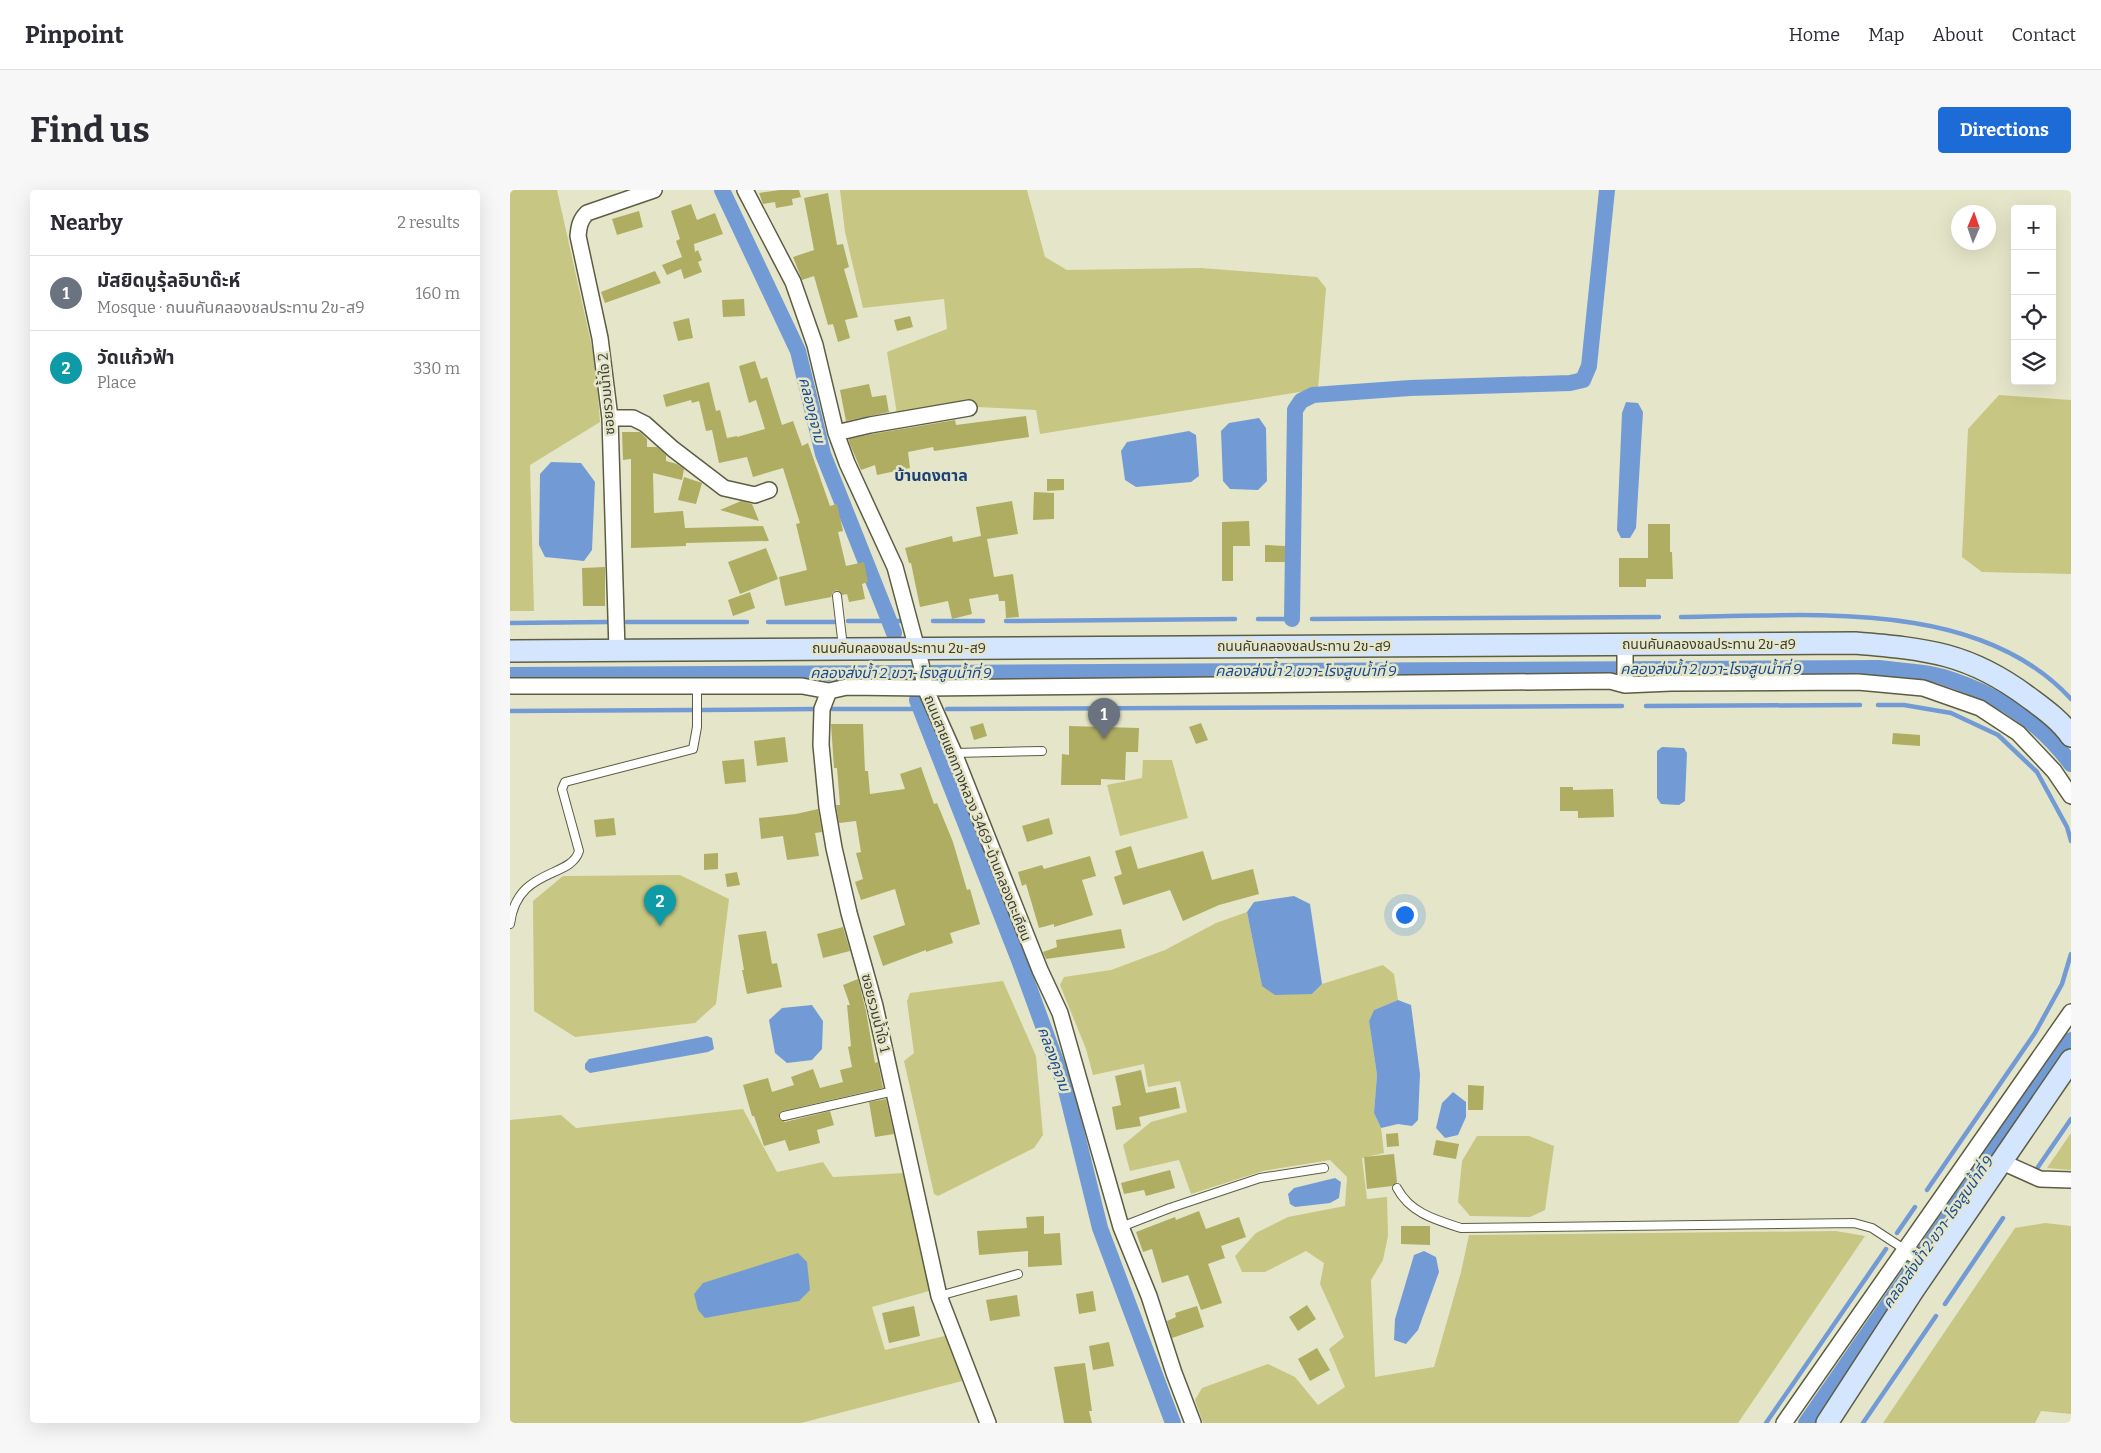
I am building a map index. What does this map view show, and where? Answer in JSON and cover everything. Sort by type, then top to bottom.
[{"type":"street","name":"ซอยรวมน้ำใจ 2","points":[[617,650],[610,418],[600,338],[578,236],[582,218],[588,213],[654,190]]},
{"type":"street","name":"ถนนสายแยกทางหลวง 3469-บ้านคลองตะเคียน","points":[[746,190],[793,282],[815,345],[836,433],[847,463],[895,567],[919,656],[924,686],[954,753],[1040,970],[1060,1013],[1121,1227],[1149,1296],[1174,1373],[1193,1423]]},
{"type":"street","points":[[836,433],[879,423],[969,408]]},
{"type":"street","points":[[610,418],[633,418],[645,424],[673,449],[724,488],[755,495],[770,490]]},
{"type":"street","name":"ถนนคันคลองชลประทาน 2ข-ส9","points":[[510,651],[843,649],[919,656],[1625,649],[1855,643],[1934,651],[1968,661],[2007,681],[2068,727]]},
{"type":"street","points":[[1625,649],[1625,681]]},
{"type":"street","points":[[510,686],[802,686],[829,691],[847,687],[924,686],[1600,681],[1672,683],[1858,682],[1923,688],[1980,708],[2018,733],[2054,771],[2071,796]]},
{"type":"street","name":"ซอยรวมน้ำใจ 1","points":[[829,691],[822,709],[821,744],[827,807],[843,891],[875,1006],[939,1296],[988,1423]]},
{"type":"street","points":[[1784,1423],[2071,1012]]},
{"type":"street","points":[[1827,1423],[1927,1263],[2002,1162],[2071,1060]]},
{"type":"street","points":[[2002,1162],[2040,1179],[2071,1180]]},
{"type":"street","points":[[1905,1250],[1927,1263]]},
{"type":"lane","points":[[837,596],[843,649]]},
{"type":"lane","points":[[510,924],[519,895],[536,880],[572,863],[577,858],[579,851],[562,789],[565,782],[693,750],[697,727],[697,686]]},
{"type":"lane","points":[[954,753],[1042,751]]},
{"type":"lane","points":[[784,1116],[894,1092]]},
{"type":"lane","points":[[1121,1227],[1170,1208],[1260,1178],[1324,1168]]},
{"type":"lane","points":[[1397,1188],[1413,1209],[1440,1222],[1461,1228],[1854,1223],[1872,1228],[1905,1250]]},
{"type":"lane","points":[[939,1296],[1018,1274]]},
{"type":"shaded area","points":[[510,190],[557,190],[596,365],[600,422],[530,465],[534,611],[510,611]]},
{"type":"shaded area","points":[[840,190],[1027,190],[1045,257],[1067,270],[1201,268],[1317,277],[1326,288],[1318,389],[1040,434],[1036,410],[957,406],[897,414],[887,352],[947,329],[944,299],[863,308],[845,232]]},
{"type":"shaded area","points":[[1999,395],[2071,400],[2071,574],[1982,572],[1962,557],[1968,429]]},
{"type":"shaded area","points":[[1143,760],[1172,760],[1188,818],[1120,836],[1107,785],[1142,778]]},
{"type":"shaded area","points":[[680,875],[729,899],[716,1004],[695,1023],[575,1037],[534,1011],[533,901],[563,876]]},
{"type":"shaded area","points":[[1247,912],[1262,986],[1312,994],[1322,984],[1383,965],[1394,974],[1398,1000],[1374,1010],[1369,1021],[1377,1075],[1374,1113],[1381,1128],[1384,1153],[1362,1158],[1367,1199],[1387,1197],[1388,1236],[1383,1260],[1371,1280],[1375,1377],[1434,1367],[1461,1272],[1469,1235],[1836,1231],[1865,1236],[1738,1423],[1203,1423],[1195,1400],[1202,1388],[1268,1364],[1295,1377],[1318,1405],[1345,1387],[1329,1349],[1344,1337],[1320,1284],[1324,1263],[1306,1251],[1265,1272],[1242,1272],[1235,1256],[1256,1233],[1288,1217],[1345,1206],[1347,1177],[1330,1160],[1263,1171],[1191,1194],[1179,1160],[1130,1171],[1123,1145],[1151,1122],[1187,1112],[1180,1081],[1148,1087],[1144,1064],[1093,1075],[1086,1049],[1060,985],[1064,977],[1111,970],[1165,950],[1216,923]]},
{"type":"shaded area","points":[[1003,981],[1036,1056],[1043,1135],[1034,1148],[938,1196],[934,1194],[904,1061],[914,1053],[907,1001],[910,993]]},
{"type":"shaded area","points":[[743,1109],[777,1172],[823,1162],[833,1177],[904,1173],[914,1181],[936,1289],[872,1307],[885,1350],[949,1335],[962,1381],[801,1423],[510,1423],[510,1120],[561,1115],[576,1128]]},
{"type":"shaded area","points":[[2071,1133],[2071,1170],[2047,1168]]},
{"type":"shaded area","points":[[1477,1136],[1529,1136],[1554,1146],[1545,1210],[1530,1217],[1470,1216],[1458,1202],[1462,1161]]},
{"type":"shaded area","points":[[2045,1223],[2071,1226],[2071,1414],[2041,1411],[2035,1423],[1883,1423],[2015,1228]]},
{"type":"water","points":[[1626,402],[1638,403],[1643,412],[1636,528],[1630,538],[1621,538],[1617,530],[1622,413]]},
{"type":"water","points":[[1259,418],[1266,428],[1267,481],[1258,490],[1230,489],[1223,481],[1221,431],[1229,423]]},
{"type":"water","points":[[1189,431],[1196,435],[1199,476],[1191,482],[1136,487],[1125,480],[1121,451],[1127,442]]},
{"type":"water","points":[[551,462],[581,463],[595,482],[592,550],[584,561],[545,557],[539,545],[540,474]]},
{"type":"water","points":[[1662,747],[1684,748],[1687,753],[1685,801],[1679,805],[1661,804],[1657,798],[1657,751]]},
{"type":"water","points":[[1294,896],[1310,904],[1322,984],[1312,994],[1275,995],[1262,986],[1247,912],[1254,902]]},
{"type":"water","points":[[1398,1000],[1411,1005],[1420,1074],[1418,1120],[1412,1126],[1398,1124],[1381,1128],[1374,1113],[1377,1075],[1369,1021],[1374,1010]]},
{"type":"water","points":[[812,1005],[823,1021],[822,1049],[812,1060],[787,1063],[775,1053],[769,1020],[782,1008]]},
{"type":"water","points":[[707,1036],[712,1038],[714,1049],[708,1052],[590,1073],[585,1069],[585,1064],[589,1059]]},
{"type":"water","points":[[1453,1092],[1466,1102],[1466,1117],[1458,1135],[1445,1138],[1436,1128],[1442,1103]]},
{"type":"water","points":[[1335,1178],[1341,1182],[1339,1198],[1330,1203],[1295,1207],[1290,1204],[1288,1194],[1294,1188]]},
{"type":"water","points":[[1424,1251],[1436,1257],[1439,1272],[1418,1330],[1406,1344],[1394,1340],[1395,1319],[1414,1255]]},
{"type":"water","points":[[798,1253],[807,1262],[810,1290],[799,1301],[705,1318],[698,1310],[694,1294],[703,1283]]},
{"type":"building","points":[[799,190],[801,197],[792,199],[793,205],[776,208],[775,202],[763,204],[759,193]]},
{"type":"building","points":[[828,193],[837,245],[843,244],[849,267],[844,269],[858,317],[845,320],[850,338],[838,342],[833,324],[828,325],[814,276],[802,280],[793,257],[814,250],[804,198]]},
{"type":"building","points":[[691,204],[697,220],[715,213],[723,234],[694,244],[695,252],[698,250],[702,260],[698,262],[702,272],[684,279],[681,269],[667,275],[662,265],[682,257],[676,241],[680,239],[671,211]]},
{"type":"building","points":[[639,211],[643,227],[617,235],[612,219]]},
{"type":"building","points":[[655,271],[661,283],[605,303],[601,292]]},
{"type":"building","points":[[744,299],[745,316],[723,317],[722,300]]},
{"type":"building","points":[[910,316],[913,327],[897,331],[894,320]]},
{"type":"building","points":[[689,318],[693,338],[678,341],[673,322]]},
{"type":"building","points":[[755,361],[761,379],[767,377],[782,425],[793,421],[802,446],[808,443],[830,506],[837,504],[843,531],[838,532],[846,566],[864,562],[868,582],[862,584],[865,599],[849,602],[847,594],[842,595],[837,590],[833,592],[831,597],[785,606],[779,577],[807,570],[796,524],[800,523],[783,468],[753,477],[747,457],[719,463],[712,430],[706,431],[699,401],[692,403],[691,400],[666,407],[663,395],[709,382],[716,411],[720,410],[727,438],[765,429],[756,400],[749,403],[739,366]]},
{"type":"building","points":[[869,384],[872,397],[886,395],[889,412],[846,421],[840,390]]},
{"type":"building","points":[[1026,416],[1029,437],[934,451],[933,447],[908,452],[910,468],[877,475],[875,465],[861,470],[849,442],[849,439],[872,434],[955,420],[956,425]]},
{"type":"building","points":[[622,432],[640,432],[647,439],[647,447],[657,447],[666,455],[666,461],[677,464],[684,469],[682,480],[653,473],[654,513],[683,511],[685,528],[763,526],[769,541],[686,543],[686,546],[631,548],[631,459],[623,460]]},
{"type":"building","points":[[684,477],[702,483],[696,504],[678,500]]},
{"type":"building","points":[[1047,479],[1064,479],[1064,490],[1047,491]]},
{"type":"building","points":[[1034,492],[1054,493],[1054,519],[1033,520]]},
{"type":"building","points":[[741,501],[752,504],[759,521],[720,510]]},
{"type":"building","points":[[1012,501],[1018,534],[987,539],[994,577],[1013,574],[1019,617],[1006,618],[1005,601],[999,601],[998,594],[969,599],[972,614],[952,619],[948,601],[920,607],[911,563],[909,563],[905,548],[952,536],[953,542],[981,536],[976,507]]},
{"type":"building","points":[[1249,521],[1250,546],[1233,546],[1233,581],[1222,581],[1222,522]]},
{"type":"building","points":[[1648,524],[1670,524],[1670,552],[1672,552],[1673,579],[1646,579],[1646,587],[1619,587],[1619,558],[1648,558]]},
{"type":"building","points":[[1265,545],[1285,546],[1285,562],[1265,562]]},
{"type":"building","points":[[766,548],[778,579],[740,594],[728,562]]},
{"type":"building","points":[[605,567],[605,606],[583,606],[582,568]]},
{"type":"building","points":[[750,592],[755,608],[733,616],[728,600]]},
{"type":"building","points":[[983,723],[987,736],[974,740],[970,727]]},
{"type":"building","points":[[1201,723],[1208,740],[1196,744],[1189,727]]},
{"type":"building","points":[[831,724],[863,724],[865,771],[868,771],[870,794],[905,789],[900,774],[921,767],[934,804],[937,803],[953,842],[967,890],[970,889],[980,924],[950,933],[953,943],[926,952],[926,950],[883,966],[873,936],[905,925],[895,889],[861,900],[855,882],[863,879],[856,853],[861,852],[856,821],[839,823],[836,805],[840,805],[837,768],[834,768]]},
{"type":"building","points":[[1069,726],[1139,728],[1138,752],[1126,752],[1125,780],[1101,779],[1101,785],[1061,785],[1062,754],[1069,755]]},
{"type":"building","points":[[1893,733],[1920,735],[1920,746],[1892,744]]},
{"type":"building","points":[[785,737],[788,762],[757,766],[754,741]]},
{"type":"building","points":[[744,759],[746,782],[725,784],[722,761]]},
{"type":"building","points":[[1560,787],[1573,787],[1573,790],[1613,789],[1614,817],[1578,818],[1578,811],[1560,811]]},
{"type":"building","points":[[818,809],[822,832],[815,833],[819,856],[787,860],[783,836],[761,839],[759,818],[796,814]]},
{"type":"building","points":[[614,818],[616,835],[596,837],[594,820]]},
{"type":"building","points":[[1049,818],[1053,834],[1027,842],[1022,826]]},
{"type":"building","points":[[1131,846],[1138,869],[1203,851],[1212,880],[1253,869],[1259,894],[1219,905],[1183,921],[1170,890],[1123,905],[1114,877],[1122,874],[1115,851]]},
{"type":"building","points":[[718,853],[718,869],[704,870],[704,854]]},
{"type":"building","points":[[1090,856],[1096,876],[1082,880],[1093,915],[1054,927],[1054,924],[1039,928],[1026,884],[1022,886],[1018,872],[1042,865],[1044,869]]},
{"type":"building","points":[[737,872],[740,885],[727,887],[725,874]]},
{"type":"building","points":[[843,927],[850,951],[823,958],[817,934]]},
{"type":"building","points":[[1121,929],[1125,948],[1046,959],[1043,952],[1057,947],[1056,940]]},
{"type":"building","points":[[766,931],[772,964],[777,963],[782,987],[747,994],[738,935]]},
{"type":"building","points":[[858,979],[875,1063],[878,1062],[883,1088],[782,1111],[779,1114],[779,1118],[785,1122],[830,1111],[834,1125],[817,1130],[820,1143],[789,1151],[785,1140],[764,1146],[754,1116],[752,1116],[743,1085],[768,1078],[772,1092],[794,1085],[791,1077],[813,1069],[820,1088],[843,1082],[840,1070],[852,1067],[848,1047],[851,1046],[847,1005],[850,1005],[843,985]]},
{"type":"building","points":[[1141,1070],[1146,1093],[1176,1087],[1180,1108],[1139,1117],[1141,1126],[1116,1130],[1112,1107],[1121,1105],[1115,1076]]},
{"type":"building","points":[[1468,1085],[1484,1086],[1483,1110],[1468,1110]]},
{"type":"building","points":[[886,1099],[894,1134],[875,1137],[869,1102]]},
{"type":"building","points":[[1398,1133],[1399,1146],[1387,1147],[1386,1134]]},
{"type":"building","points":[[1436,1140],[1459,1144],[1456,1159],[1433,1155]]},
{"type":"building","points":[[1394,1154],[1397,1182],[1392,1186],[1367,1189],[1364,1157]]},
{"type":"building","points":[[1170,1170],[1175,1188],[1146,1196],[1144,1190],[1124,1194],[1121,1183]]},
{"type":"building","points":[[1199,1211],[1206,1229],[1239,1217],[1246,1237],[1221,1246],[1225,1258],[1208,1264],[1222,1303],[1201,1310],[1188,1275],[1162,1283],[1152,1249],[1143,1252],[1136,1232],[1175,1217],[1176,1220]]},
{"type":"building","points":[[1044,1216],[1044,1234],[1060,1233],[1062,1265],[1028,1267],[1028,1251],[979,1255],[977,1231],[1027,1228],[1026,1217]]},
{"type":"building","points":[[1401,1226],[1430,1226],[1430,1245],[1401,1244]]},
{"type":"building","points":[[1093,1291],[1096,1311],[1079,1314],[1076,1294]]},
{"type":"building","points":[[1017,1295],[1020,1316],[990,1321],[986,1300]]},
{"type":"building","points":[[1307,1305],[1316,1319],[1298,1331],[1289,1317]]},
{"type":"building","points":[[914,1306],[920,1336],[889,1343],[882,1313]]},
{"type":"building","points":[[1197,1306],[1204,1327],[1172,1338],[1167,1321],[1176,1317],[1175,1313]]},
{"type":"building","points":[[1109,1342],[1114,1366],[1093,1370],[1089,1346]]},
{"type":"building","points":[[1317,1348],[1330,1370],[1310,1381],[1298,1359]]},
{"type":"building","points":[[1085,1363],[1092,1411],[1089,1411],[1092,1423],[1064,1423],[1054,1367]]},
{"type":"waterway","name":"คลองคูจาม","points":[[722,190],[798,351],[823,454],[894,633]]},
{"type":"waterway","points":[[1292,619],[1295,410],[1301,401],[1313,395],[1410,388],[1570,383],[1583,380],[1589,366],[1607,190]]},
{"type":"waterway","points":[[1681,617],[1835,616],[1888,619],[1940,628],[1988,643],[2033,666],[2071,699]]},
{"type":"waterway","points":[[1312,619],[1659,617]]},
{"type":"waterway","points":[[1006,621],[1235,619]]},
{"type":"waterway","points":[[1258,619],[1293,619]]},
{"type":"waterway","points":[[848,621],[904,621]]},
{"type":"waterway","points":[[933,621],[983,621]]},
{"type":"waterway","points":[[510,623],[607,622]]},
{"type":"waterway","points":[[627,622],[747,622]]},
{"type":"waterway","points":[[768,622],[834,622]]},
{"type":"waterway","name":"คลองส่งน้ำ 2 ขวา-โรงสูบน้ำที่ 9","points":[[510,675],[1879,668],[1936,675],[1980,691],[1998,700],[2030,721],[2045,734],[2071,764]]},
{"type":"waterway","name":"คลองคูจาม","points":[[917,700],[1019,960],[1065,1086],[1100,1228],[1173,1423]]},
{"type":"waterway","points":[[1646,706],[1860,705]]},
{"type":"waterway","points":[[1878,705],[1904,705],[1951,713],[1998,735],[2037,772],[2067,827],[2071,841]]},
{"type":"waterway","points":[[947,709],[1622,706]]},
{"type":"waterway","points":[[703,710],[817,709]]},
{"type":"waterway","points":[[829,709],[930,709]]},
{"type":"waterway","points":[[510,711],[692,710]]},
{"type":"waterway","points":[[1927,1190],[2035,1033],[2062,984],[2071,954]]},
{"type":"waterway","name":"คลองส่งน้ำ 2 ขวา-โรงสูบน้ำที่ 9","points":[[1806,1423],[2071,1040]]},
{"type":"waterway","points":[[2038,1167],[2071,1119]]},
{"type":"waterway","points":[[1897,1233],[1915,1207]]},
{"type":"waterway","points":[[1945,1304],[2003,1218]]},
{"type":"waterway","points":[[1766,1423],[1886,1249]]},
{"type":"waterway","points":[[1863,1423],[1936,1316]]},
{"type":"place","name":"มัสยิดนูรุ้ลอิบาด๊ะห์","points":[[1104,739]]},
{"type":"place","name":"วัดแก้วฟ้า","points":[[660,926]]},
{"type":"district","name":"บ้านดงตาล","points":[[931,475]]}]
